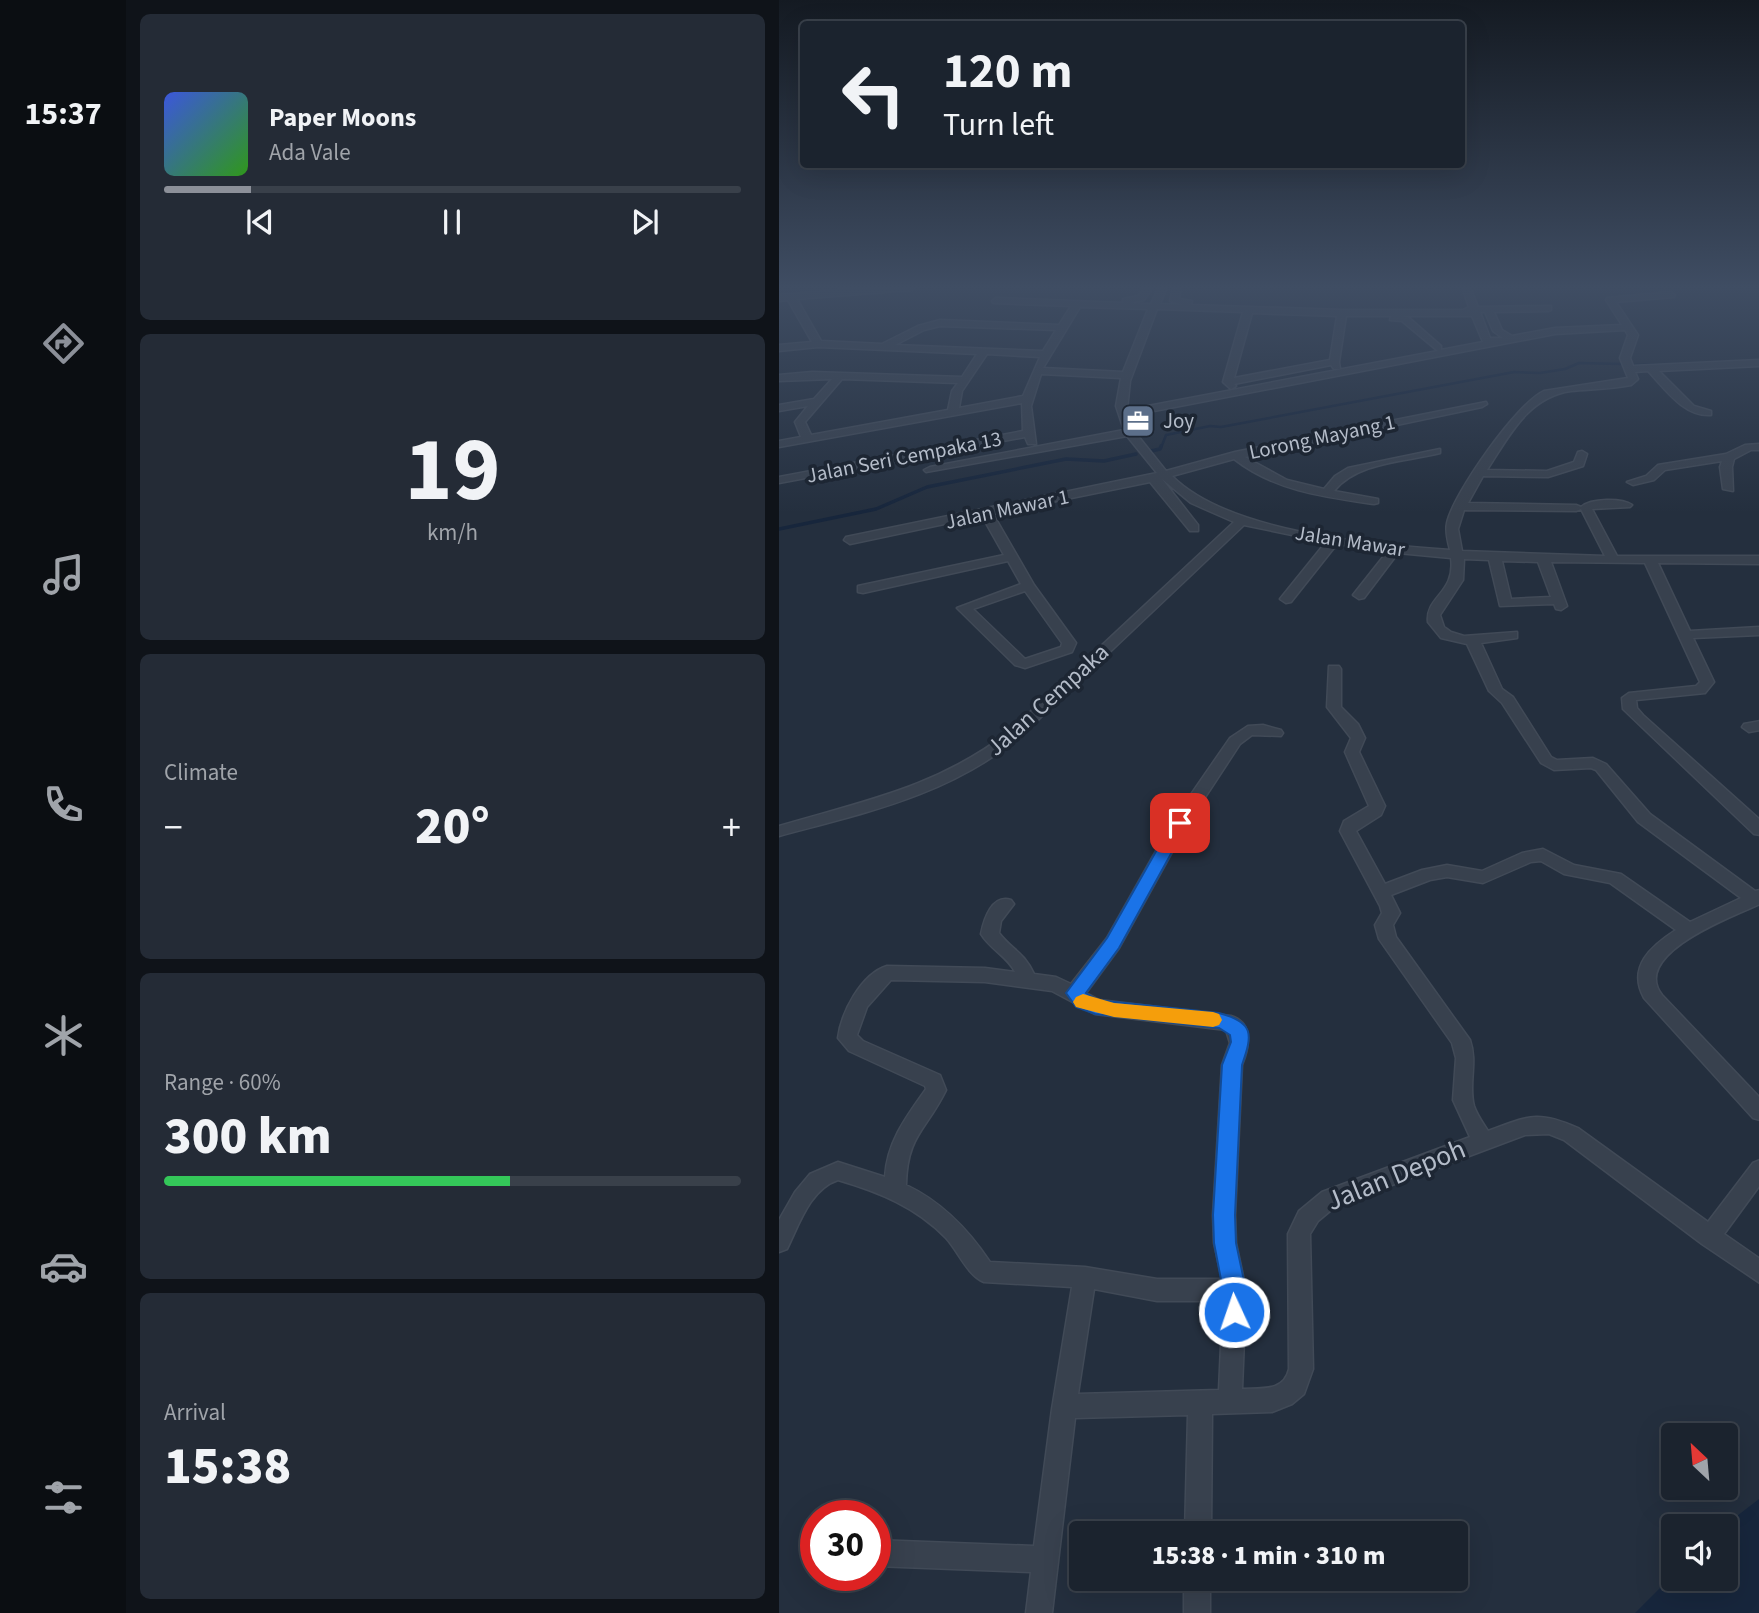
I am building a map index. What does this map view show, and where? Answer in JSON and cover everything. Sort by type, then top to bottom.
[{"type":"street","points":[[953,412],[954,396],[975,362]]},
{"type":"street","points":[[1036,449],[1028,433],[1026,399],[1043,362]]},
{"type":"street","points":[[1122,410],[1133,362]]},
{"type":"street","points":[[1229,384],[1235,362]]},
{"type":"street","points":[[1122,410],[1229,384],[1335,364],[1363,362]]},
{"type":"street","points":[[1122,410],[1377,362]]},
{"type":"street","points":[[1512,635],[1458,639],[1445,635],[1437,627],[1433,618],[1439,603],[1457,581],[1459,556],[1452,522],[1480,473],[1535,399],[1574,388],[1627,383],[1633,379],[1626,362]]},
{"type":"street","points":[[1629,369],[1759,363]]},
{"type":"street","points":[[1229,384],[1262,384],[1335,364]]},
{"type":"street","points":[[1651,368],[1690,408],[1707,413]]},
{"type":"street","points":[[1038,371],[1128,374]]},
{"type":"street","points":[[779,378],[802,374],[962,380]]},
{"type":"street","points":[[807,439],[801,422],[839,376]]},
{"type":"street","points":[[779,444],[1026,399]]},
{"type":"street","points":[[779,408],[816,402]]},
{"type":"street","name":"Lorong Mayang 1","points":[[1158,477],[1235,455],[1482,404]]},
{"type":"street","name":"Jalan Mawar","points":[[1122,410],[1129,432],[1158,477],[1203,505],[1241,522],[1333,541],[1459,556],[1759,560]]},
{"type":"street","points":[[930,470],[1129,432]]},
{"type":"street","name":"Jalan Seri Cempaka 13","points":[[779,480],[1028,433]]},
{"type":"street","points":[[1633,482],[1650,478],[1662,467],[1714,457],[1729,457],[1749,447],[1759,447]]},
{"type":"street","points":[[1327,493],[1339,478],[1352,470],[1436,450]]},
{"type":"street","points":[[1480,473],[1548,474],[1579,464],[1582,454]]},
{"type":"street","points":[[1235,455],[1259,473],[1275,480],[1374,501]]},
{"type":"street","points":[[1729,457],[1726,467],[1729,489]]},
{"type":"street","points":[[1158,477],[1166,493],[1194,528]]},
{"type":"street","name":"Jalan Mawar 1","points":[[850,540],[1158,477]]},
{"type":"street","points":[[1166,493],[1180,490]]},
{"type":"street","points":[[1612,558],[1586,508],[1590,505],[1626,505]]},
{"type":"street","points":[[1460,506],[1575,508]]},
{"type":"street","points":[[985,513],[1028,586],[1069,646],[1025,664],[1020,663],[964,611],[964,608],[1028,586]]},
{"type":"street","name":"Jalan Cempaka","points":[[779,831],[952,776],[995,750],[1241,522]]},
{"type":"street","points":[[1286,599],[1333,541]]},
{"type":"street","points":[[1359,595],[1395,549]]},
{"type":"street","points":[[863,589],[1010,556]]},
{"type":"street","points":[[1495,558],[1505,603],[1560,603],[1543,558]]},
{"type":"street","points":[[1649,558],[1707,682],[1706,687],[1700,690],[1629,698],[1630,709],[1665,745],[1751,814],[1759,830]]},
{"type":"street","points":[[1683,635],[1759,631]]},
{"type":"street","points":[[1472,639],[1496,691],[1508,700],[1546,761],[1563,765],[1593,763],[1601,767],[1644,818],[1757,897],[1688,930],[1649,963],[1645,981],[1651,994],[1664,1009],[1759,1112]]},
{"type":"street","points":[[1334,669],[1337,679],[1332,695],[1335,708],[1355,729],[1358,738],[1352,752],[1377,806],[1375,811],[1350,824],[1348,831],[1391,912],[1384,925],[1387,939],[1461,1040],[1467,1056],[1463,1099],[1469,1118],[1484,1140]]},
{"type":"street","points":[[1075,993],[1113,943],[1180,823],[1235,741],[1248,731],[1276,733]]},
{"type":"street","points":[[1381,892],[1428,874],[1447,871],[1483,877],[1528,857],[1543,855],[1570,870],[1615,878],[1688,930]]},
{"type":"street","points":[[1005,904],[993,919],[990,934],[1000,947],[1018,960],[1028,980]]},
{"type":"street","points":[[895,1189],[896,1163],[904,1137],[937,1090],[933,1082],[856,1046],[847,1038],[847,1027],[877,980],[887,973],[899,971],[1056,984],[1075,993],[1082,1002],[1095,1007],[1231,1023],[1240,1032],[1241,1042],[1232,1065],[1224,1215],[1225,1243],[1235,1290],[1230,1402]]},
{"type":"street","name":"Jalan Depoh","points":[[1064,1409],[1076,1406],[1272,1400],[1293,1390],[1302,1369],[1299,1234],[1304,1220],[1314,1208],[1329,1199],[1525,1125],[1560,1128],[1759,1273]]},
{"type":"street","points":[[1710,1237],[1759,1169]]},
{"type":"street","points":[[779,1242],[801,1201],[818,1179],[828,1172],[838,1171],[895,1189],[914,1198],[936,1214],[966,1243],[984,1272],[1085,1277],[1157,1290],[1235,1290]]},
{"type":"street","points":[[1039,1613],[1064,1409],[1085,1277]]},
{"type":"street","points":[[1198,1521],[1200,1404]]},
{"type":"street","points":[[891,1554],[1045,1560]]},
{"type":"street","points":[[1197,1591],[1197,1613]]},
{"type":"water","points":[[1759,1499],[1759,1613],[1635,1613],[1661,1587],[1661,1591],[1738,1591],[1738,1515]]},
{"type":"waterway","points":[[1161,448],[1166,435],[1210,426],[1221,427],[1514,372],[1540,373],[1565,369],[1579,363],[1622,364]]},
{"type":"waterway","points":[[1635,365],[1679,364]]},
{"type":"waterway","points":[[1151,451],[1160,449],[1161,446]]},
{"type":"waterway","points":[[779,529],[876,509],[927,487],[1066,459],[1104,461],[1136,454]]},
{"type":"slow traffic","points":[[1083,1002],[1114,1010],[1213,1020]]},
{"type":"place","name":"Joy","points":[[1138,421]]},
{"type":"route","points":[[1180,823],[1135,899],[1113,943],[1075,993],[1082,1002],[1095,1007],[1219,1020],[1231,1023],[1240,1032],[1241,1042],[1232,1065],[1224,1215],[1225,1243],[1235,1290],[1234,1312]]}]
